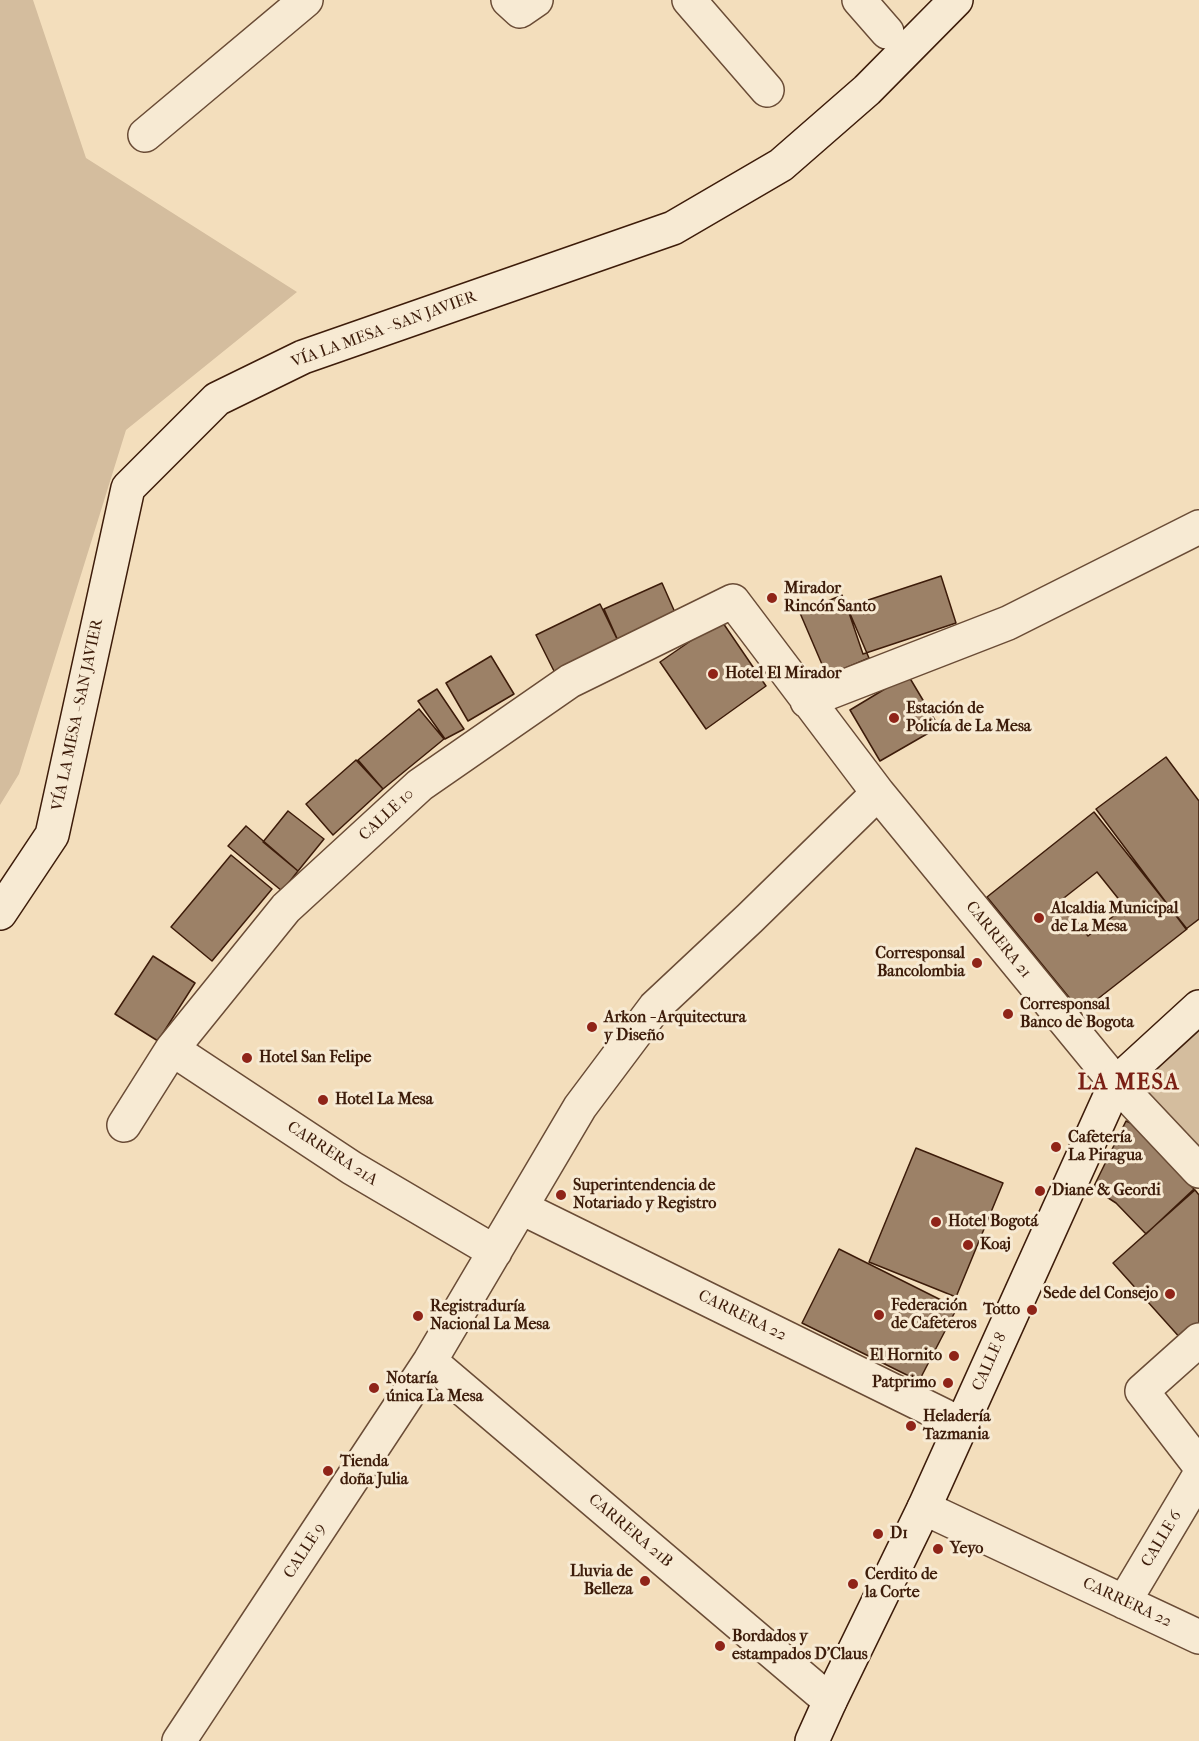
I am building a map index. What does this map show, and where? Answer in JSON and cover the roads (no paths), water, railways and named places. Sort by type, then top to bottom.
[{"type":"street","points":[[146,135],[306,0]]},
{"type":"street","points":[[508,0],[520,11],[536,0]]},
{"type":"street","points":[[689,0],[767,90]]},
{"type":"street","points":[[859,0],[887,32]]},
{"type":"street","name":"VÍA LA MESA - SAN JAVIER","points":[[0,913],[52,835],[128,488],[217,399],[303,357],[673,228],[781,165],[867,90],[956,0]]},
{"type":"street","points":[[807,701],[1008,623],[1199,527]]},
{"type":"street","name":"CARRERA 21","points":[[733,601],[878,793],[1116,1083],[1199,1171]]},
{"type":"street","name":"CALLE 10","points":[[124,1125],[172,1049],[286,908],[420,785],[570,681],[733,601]]},
{"type":"street","name":"CALLE 9","points":[[179,1741],[430,1361],[580,1107],[655,1007],[878,793]]},
{"type":"street","name":"CALLE 8","points":[[812,1741],[924,1508],[1116,1083],[1199,1006]]},
{"type":"street","name":"CARRERA 21A","points":[[172,1049],[352,1168],[495,1252]]},
{"type":"street","name":"CARRERA 22","points":[[522,1208],[961,1424]]},
{"type":"street","points":[[1199,1340],[1143,1391],[1199,1466]]},
{"type":"street","name":"CARRERA 21B","points":[[430,1361],[830,1701]]},
{"type":"street","name":"CALLE 6","points":[[1124,1602],[1199,1476]]},
{"type":"street","name":"CARRERA 22","points":[[924,1508],[1199,1637]]},
{"type":"place","name":"Mirador Rincón Santo","points":[[772,598]]},
{"type":"place","name":"Hotel El Mirador","points":[[713,674]]},
{"type":"place","name":"Estación de Policía de La Mesa","points":[[894,718]]},
{"type":"place","name":"Alcaldia Municipal de La Mesa","points":[[1039,918]]},
{"type":"place","name":"Corresponsal Bancolombia","points":[[977,963]]},
{"type":"place","name":"Corresponsal Banco de Bogota","points":[[1008,1014]]},
{"type":"place","name":"Arkon - Arquitectura y Diseño","points":[[592,1027]]},
{"type":"place","name":"Hotel San Felipe","points":[[247,1058]]},
{"type":"place","name":"Hotel La Mesa","points":[[323,1100]]},
{"type":"place","name":"Cafetería La Piragua","points":[[1056,1147]]},
{"type":"place","name":"Diane & Geordi","points":[[1040,1191]]},
{"type":"place","name":"Superintendencia de Notariado y Registro","points":[[561,1195]]},
{"type":"place","name":"Hotel Bogotá","points":[[936,1222]]},
{"type":"place","name":"Koaj","points":[[968,1245]]},
{"type":"place","name":"Sede del Consejo","points":[[1170,1294]]},
{"type":"place","name":"Totto","points":[[1032,1310]]},
{"type":"place","name":"Federación de Cafeteros","points":[[879,1315]]},
{"type":"place","name":"Registraduría Nacional La Mesa","points":[[418,1316]]},
{"type":"place","name":"El Hornito","points":[[954,1356]]},
{"type":"place","name":"Patprimo","points":[[948,1383]]},
{"type":"place","name":"Notaría única La Mesa","points":[[374,1388]]},
{"type":"place","name":"Heladería Tazmania","points":[[911,1426]]},
{"type":"place","name":"Tienda doña Julia","points":[[328,1471]]},
{"type":"place","name":"D1","points":[[878,1534]]},
{"type":"place","name":"Yeyo","points":[[938,1549]]},
{"type":"place","name":"Lluvia de Belleza","points":[[645,1581]]},
{"type":"place","name":"Cerdito de la Corte","points":[[853,1584]]},
{"type":"place","name":"Bordados y estampados D’Claus","points":[[720,1646]]},
{"type":"district","name":"LA MESA","points":[[1129,1084]]}]
